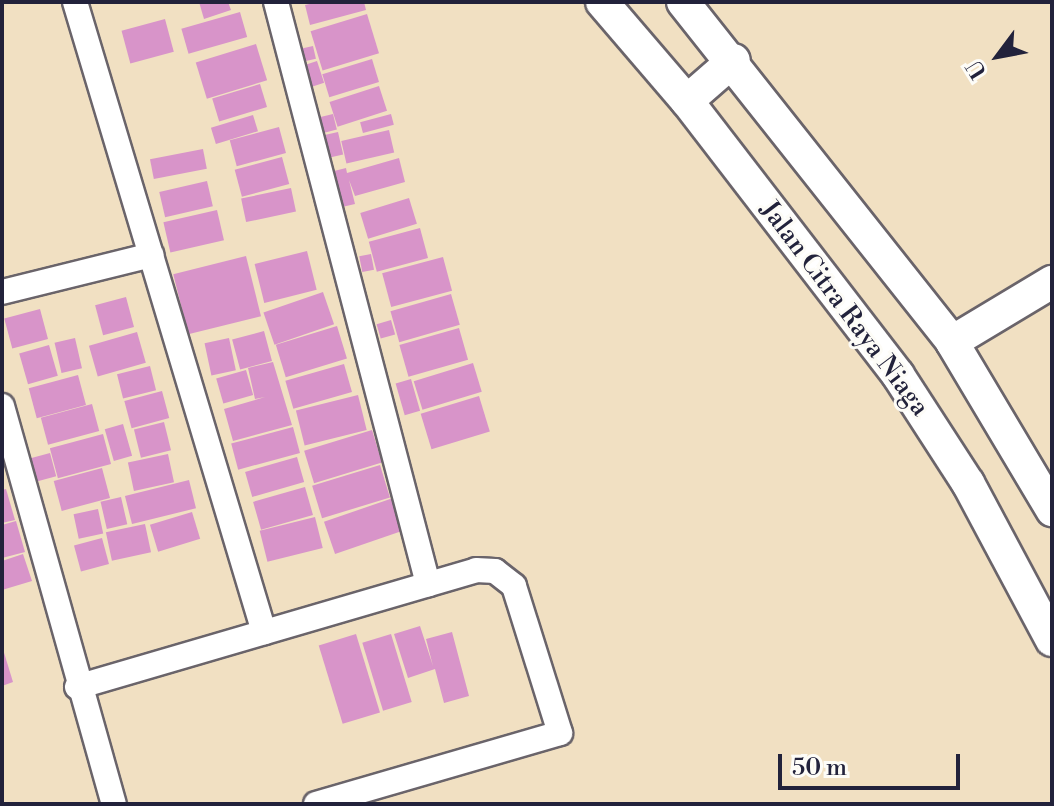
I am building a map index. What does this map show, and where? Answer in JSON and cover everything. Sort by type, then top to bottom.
[{"type":"street","points":[[75,2],[141,211],[151,255],[264,632]]},
{"type":"street","points":[[276,2],[428,584]]},
{"type":"street","name":"Jalan Citra Raya Niaga","points":[[602,2],[687,101],[898,375],[968,483],[1052,640]]},
{"type":"street","points":[[683,2],[734,60],[952,342],[1052,510]]},
{"type":"street","points":[[687,101],[734,60]]},
{"type":"street","points":[[2,292],[151,255]]},
{"type":"street","points":[[952,342],[1052,282]]},
{"type":"street","points":[[2,406],[77,687],[114,804]]},
{"type":"street","points":[[77,687],[476,570],[495,571],[514,586],[560,733],[316,804]]},
{"type":"building","points":[[199,2],[228,2],[231,10],[204,19]]},
{"type":"building","points":[[364,2],[366,10],[310,25],[305,5]]},
{"type":"building","points":[[240,12],[247,37],[189,54],[181,29]]},
{"type":"building","points":[[367,14],[379,53],[323,70],[311,31]]},
{"type":"building","points":[[165,19],[174,52],[130,63],[122,31]]},
{"type":"building","points":[[256,44],[267,80],[207,99],[196,62]]},
{"type":"building","points":[[313,46],[316,59],[300,62],[297,50]]},
{"type":"building","points":[[372,59],[379,82],[329,97],[322,74]]},
{"type":"building","points":[[317,61],[324,83],[309,88],[302,66]]},
{"type":"building","points":[[260,84],[267,107],[219,122],[212,99]]},
{"type":"building","points":[[379,86],[387,111],[338,127],[330,102]]},
{"type":"building","points":[[333,114],[337,130],[321,133],[317,118]]},
{"type":"building","points":[[391,114],[394,125],[363,133],[360,122]]},
{"type":"building","points":[[253,115],[258,131],[216,144],[211,128]]},
{"type":"building","points":[[279,127],[286,153],[237,166],[230,140]]},
{"type":"building","points":[[389,130],[394,152],[346,163],[341,141]]},
{"type":"building","points":[[338,132],[343,154],[328,158],[322,136]]},
{"type":"building","points":[[203,149],[207,169],[154,179],[150,159]]},
{"type":"building","points":[[282,157],[289,184],[242,197],[235,170]]},
{"type":"building","points":[[399,158],[405,182],[355,196],[349,180],[355,204],[342,207],[334,171],[346,168],[347,173]]},
{"type":"building","points":[[207,181],[213,206],[165,217],[159,192]]},
{"type":"building","points":[[291,188],[296,211],[246,222],[241,199]]},
{"type":"building","points":[[409,198],[417,224],[368,239],[360,213]]},
{"type":"building","points":[[217,210],[224,240],[170,253],[163,222]]},
{"type":"building","points":[[420,228],[428,258],[377,272],[369,242]]},
{"type":"building","points":[[307,251],[317,290],[264,303],[255,264]]},
{"type":"building","points":[[371,254],[374,270],[362,272],[359,256]]},
{"type":"building","points":[[246,256],[261,316],[188,334],[173,274]]},
{"type":"building","points":[[443,257],[452,291],[391,307],[382,273]]},
{"type":"building","points":[[323,292],[334,324],[275,345],[263,313]]},
{"type":"building","points":[[451,294],[460,325],[399,342],[390,311]]},
{"type":"building","points":[[126,297],[134,327],[103,335],[95,305]]},
{"type":"building","points":[[40,309],[48,339],[12,349],[4,319]]},
{"type":"building","points":[[391,320],[395,334],[381,339],[377,324]]},
{"type":"building","points":[[337,326],[347,359],[286,377],[276,345]]},
{"type":"building","points":[[459,328],[468,360],[408,377],[399,345]]},
{"type":"building","points":[[264,331],[272,361],[240,369],[232,340]]},
{"type":"building","points":[[137,332],[146,363],[98,377],[89,346]]},
{"type":"building","points":[[75,338],[82,368],[62,373],[55,343]]},
{"type":"building","points":[[229,338],[236,370],[211,375],[205,343]]},
{"type":"building","points":[[49,345],[58,376],[28,384],[19,354]]},
{"type":"building","points":[[273,362],[292,425],[233,441],[224,409],[265,397],[255,399],[248,368]]},
{"type":"building","points":[[473,363],[482,392],[422,410],[414,381]]},
{"type":"building","points":[[344,364],[352,392],[293,409],[285,381]]},
{"type":"building","points":[[150,366],[156,390],[123,398],[117,374]]},
{"type":"building","points":[[246,370],[253,395],[223,404],[216,379]]},
{"type":"building","points":[[78,375],[86,405],[37,418],[29,388]]},
{"type":"building","points":[[411,379],[420,411],[405,415],[396,383]]},
{"type":"building","points":[[162,391],[169,418],[132,428],[124,401]]},
{"type":"building","points":[[358,395],[367,430],[305,445],[296,410]]},
{"type":"building","points":[[479,396],[490,431],[431,449],[421,414]]},
{"type":"building","points":[[92,404],[99,431],[48,445],[41,418]]},
{"type":"building","points":[[164,422],[171,450],[141,458],[134,429]]},
{"type":"building","points":[[123,424],[132,456],[114,461],[105,429]]},
{"type":"building","points":[[293,427],[300,453],[238,470],[231,444]]},
{"type":"building","points":[[372,430],[382,463],[314,483],[304,451]]},
{"type":"building","points":[[103,434],[111,464],[58,478],[50,448]]},
{"type":"building","points":[[50,453],[56,476],[34,482],[28,459]]},
{"type":"building","points":[[168,454],[174,482],[134,491],[128,463]]},
{"type":"building","points":[[297,457],[304,482],[252,497],[245,472]]},
{"type":"building","points":[[380,465],[390,498],[322,518],[312,486]]},
{"type":"building","points":[[102,468],[110,498],[62,511],[54,481]]},
{"type":"building","points":[[189,480],[196,508],[132,524],[125,496]]},
{"type":"building","points":[[305,487],[313,515],[261,530],[253,502]]},
{"type":"building","points":[[6,489],[15,520],[2,523],[2,490]]},
{"type":"building","points":[[121,497],[127,524],[107,529],[101,502]]},
{"type":"building","points":[[393,498],[404,530],[335,554],[324,522]]},
{"type":"building","points":[[98,509],[103,533],[79,539],[74,514]]},
{"type":"building","points":[[192,512],[200,539],[158,552],[150,525]]},
{"type":"building","points":[[315,517],[323,548],[267,562],[260,531]]},
{"type":"building","points":[[16,521],[25,552],[2,558],[2,525]]},
{"type":"building","points":[[145,524],[151,552],[112,561],[106,532]]},
{"type":"building","points":[[102,538],[109,564],[81,572],[74,546]]},
{"type":"building","points":[[23,554],[32,581],[2,590],[2,561]]},
{"type":"building","points":[[420,626],[433,666],[426,639],[452,632],[469,696],[444,703],[435,669],[408,678],[394,634]]},
{"type":"building","points":[[356,634],[380,712],[343,724],[319,645]]},
{"type":"building","points":[[391,634],[412,702],[383,711],[362,643]]},
{"type":"building","points":[[2,646],[13,682],[2,686]]}]
